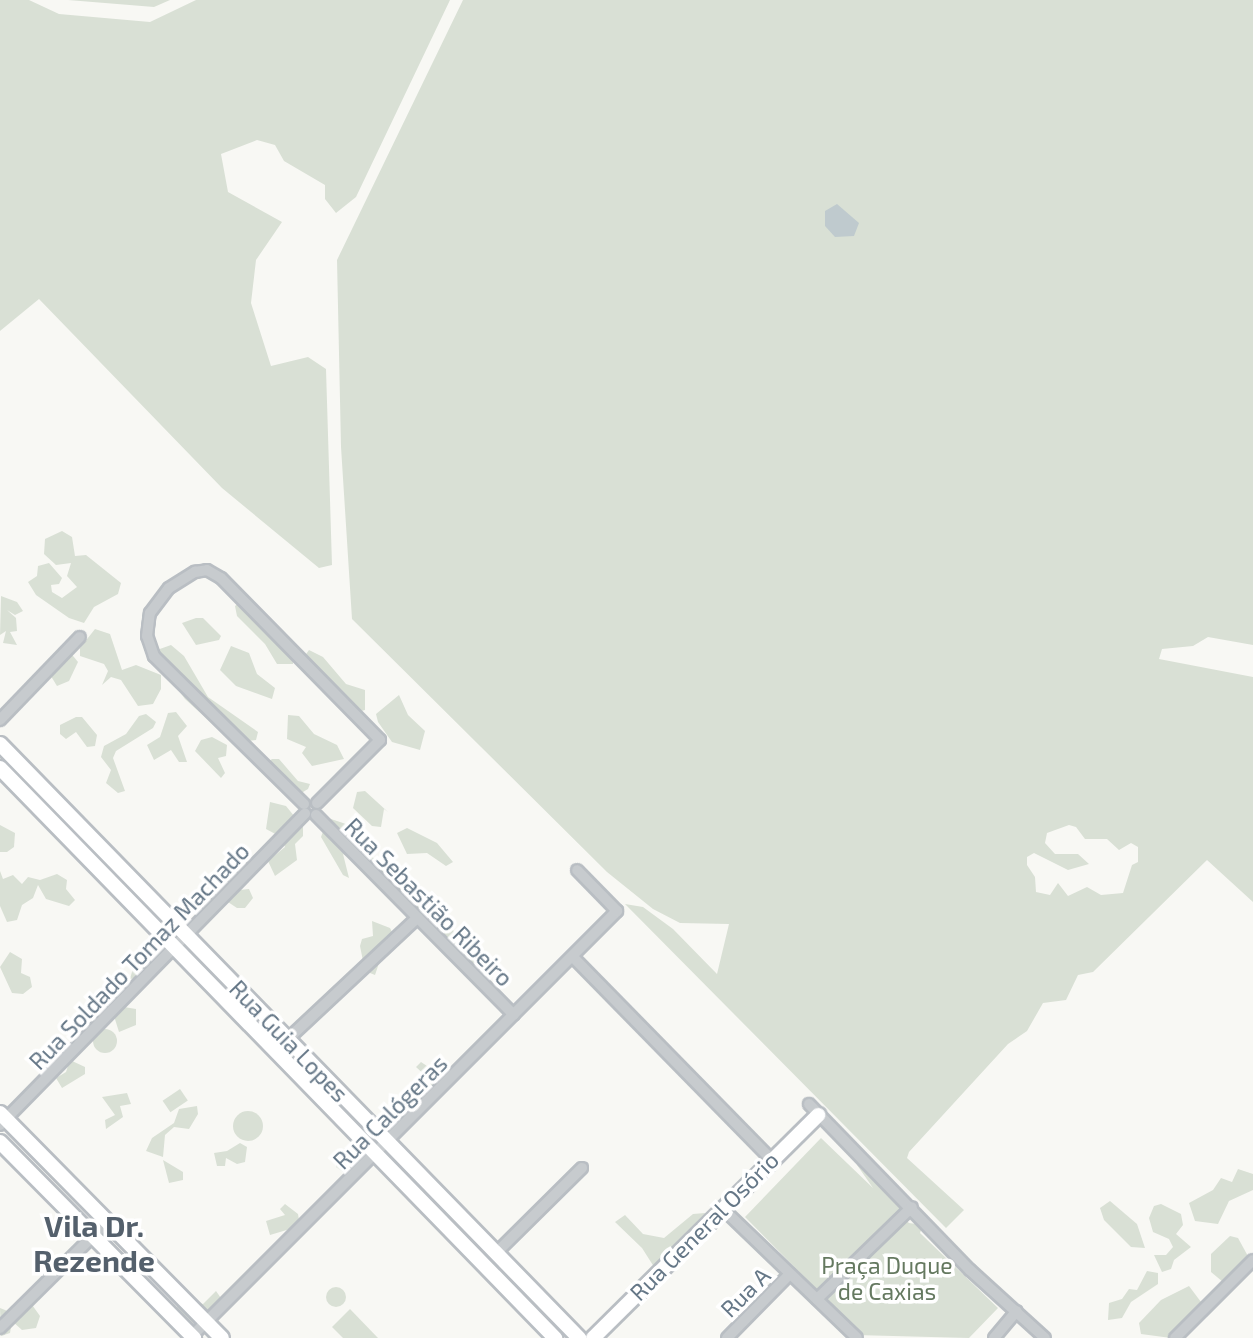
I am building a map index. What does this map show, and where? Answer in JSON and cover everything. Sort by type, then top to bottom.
[{"type":"main road","name":"Rua Guia Lopes","points":[[0,744],[579,1338]]},
{"type":"main road","name":"Rua Guia Lopes","points":[[0,768],[555,1338]]},
{"type":"main road","name":"Rua General Osório","points":[[593,1338],[722,1208],[813,1109]]},
{"type":"main road","points":[[2,1119],[222,1338]]},
{"type":"main road","points":[[0,1142],[192,1337]]},
{"type":"street","points":[[304,809],[317,803],[380,740],[221,578],[207,570],[195,572],[169,588],[150,613],[147,636],[154,656],[304,809],[316,815],[317,803]]},
{"type":"street","points":[[0,720],[80,637]]},
{"type":"street","name":"Rua Soldado Tomaz Machado","points":[[2,1119],[186,937],[304,809]]},
{"type":"street","name":"Rua Sebastião Ribeiro","points":[[316,815],[514,1015]]},
{"type":"street","name":"Rua Calógeras","points":[[192,1337],[617,911],[577,870]]},
{"type":"street","points":[[275,1051],[418,918]]},
{"type":"street","points":[[572,957],[770,1158]]},
{"type":"street","points":[[813,1109],[912,1207],[970,1270],[1045,1338]]},
{"type":"street","points":[[496,1253],[582,1168]]},
{"type":"street","points":[[817,1299],[912,1207]]},
{"type":"street","points":[[722,1208],[817,1299],[851,1336]]},
{"type":"street","points":[[0,1328],[107,1222]]},
{"type":"street","points":[[1175,1338],[1253,1260]]},
{"type":"street","name":"Rua A","points":[[727,1338],[790,1274]]},
{"type":"street","points":[[994,1338],[1017,1311]]},
{"type":"green space","points":[[0,0],[29,0],[59,14],[150,22],[196,0],[450,0],[356,197],[336,213],[325,199],[325,185],[284,161],[275,145],[257,140],[221,154],[228,192],[282,222],[256,260],[251,303],[271,366],[308,357],[326,369],[332,565],[319,568],[222,488],[39,299],[0,331]]},
{"type":"green space","points":[[68,0],[170,0],[154,7]]},
{"type":"green space","points":[[463,0],[1253,0],[1253,645],[1208,637],[1193,646],[1162,649],[1159,659],[1253,677],[1253,902],[1207,860],[1093,972],[1078,975],[1066,1000],[1043,1003],[1027,1031],[1008,1044],[909,1152],[907,1158],[964,1210],[946,1228],[625,904],[643,907],[673,929],[717,974],[729,924],[680,923],[653,909],[607,872],[352,619],[341,447],[337,260]],"holes":[[[1069,825],[1076,827],[1085,839],[1107,839],[1119,850],[1131,843],[1138,847],[1138,862],[1132,865],[1123,893],[1101,895],[1087,887],[1068,896],[1058,883],[1050,895],[1036,892],[1035,877],[1027,865],[1027,857],[1034,853],[1068,870],[1089,864],[1078,854],[1055,854],[1045,843],[1047,833]]]},
{"type":"green space","points":[[62,531],[72,537],[75,556],[86,555],[121,583],[118,594],[94,607],[84,623],[69,618],[36,595],[28,582],[37,576],[38,566],[49,563],[62,578],[59,584],[51,585],[52,592],[62,598],[77,587],[67,576],[71,563],[56,565],[44,554],[45,539]]},
{"type":"green space","points":[[1,596],[17,602],[23,611],[15,615],[7,610],[16,618],[17,631],[10,632],[17,645],[3,643],[6,631],[0,635]]},
{"type":"green space","points":[[244,599],[293,656],[293,664],[277,664],[265,644],[237,616],[235,606]]},
{"type":"green space","points":[[203,618],[221,636],[219,640],[196,645],[182,623]]},
{"type":"green space","points":[[95,629],[110,634],[122,670],[136,665],[161,675],[161,689],[153,704],[138,706],[121,680],[111,677],[102,685],[108,671],[104,664],[80,656],[80,648]]},
{"type":"green space","points":[[171,645],[184,656],[208,697],[258,732],[256,740],[240,742],[226,736],[185,699],[154,656],[157,650]]},
{"type":"green space","points":[[231,646],[249,653],[257,674],[275,688],[272,699],[236,686],[220,670]]},
{"type":"green space","points":[[309,650],[323,657],[346,684],[365,690],[365,710],[358,712],[304,657]]},
{"type":"green space","points":[[69,651],[78,662],[69,681],[57,686],[49,673]]},
{"type":"green space","points":[[399,695],[408,715],[425,731],[420,750],[392,742],[378,722],[376,714]]},
{"type":"green space","points":[[176,712],[187,726],[178,736],[187,762],[179,762],[171,750],[154,760],[147,745],[160,737],[168,713]]},
{"type":"green space","points":[[146,714],[156,722],[153,728],[116,751],[113,758],[125,791],[118,793],[106,783],[111,770],[101,757],[104,746],[126,734],[139,716]]},
{"type":"green space","points":[[288,715],[299,716],[314,734],[337,745],[344,759],[312,766],[302,753],[306,747],[287,739]]},
{"type":"green space","points":[[82,717],[97,735],[95,746],[87,747],[76,732],[66,739],[60,734],[60,725]]},
{"type":"green space","points":[[212,737],[227,745],[226,756],[218,758],[225,773],[221,778],[195,751],[201,740]]},
{"type":"green space","points":[[272,759],[279,759],[298,781],[310,784],[308,789],[298,795],[266,773],[263,766]]},
{"type":"green space","points":[[365,791],[388,812],[384,809],[381,827],[372,826],[353,808],[357,792]]},
{"type":"green space","points":[[270,802],[286,806],[303,827],[303,836],[295,844],[297,860],[275,876],[268,861],[285,847],[281,837],[266,829]]},
{"type":"green space","points":[[328,818],[346,824],[392,881],[419,897],[422,909],[417,914],[405,913],[399,901],[359,863],[343,854],[349,878],[343,875],[321,837]]},
{"type":"green space","points":[[0,825],[15,833],[14,847],[7,852],[0,852]]},
{"type":"green space","points":[[407,828],[437,843],[453,862],[446,866],[427,853],[407,854],[397,833]]},
{"type":"green space","points":[[236,870],[240,890],[249,889],[253,898],[245,908],[237,908],[222,898],[213,905],[209,922],[202,922],[196,917],[196,904],[212,891],[216,881]]},
{"type":"green space","points":[[0,871],[3,879],[13,875],[22,884],[28,877],[40,880],[57,874],[67,880],[66,889],[75,900],[69,906],[46,899],[38,885],[33,898],[22,905],[17,920],[7,922],[0,906]]},
{"type":"green space","points":[[151,914],[170,926],[164,955],[143,977],[130,979],[135,961],[150,956],[157,945],[148,931]]},
{"type":"green space","points":[[372,921],[390,928],[393,934],[387,943],[373,949],[379,963],[375,975],[365,971],[360,946],[362,939],[373,936]]},
{"type":"green space","points":[[442,922],[450,922],[457,940],[476,960],[475,972],[439,932]]},
{"type":"green space","points":[[10,952],[22,959],[21,973],[30,977],[32,987],[23,994],[12,993],[0,967]]},
{"type":"green space","points":[[124,1007],[136,1009],[136,1025],[119,1032],[114,1016]]},
{"type":"green space","points":[[105,1029],[113,1033],[117,1041],[113,1049],[105,1053],[97,1049],[93,1041],[97,1033]]},
{"type":"green space","points":[[70,1060],[85,1067],[85,1074],[62,1088],[56,1078],[66,1072]]},
{"type":"green space","points":[[421,1062],[439,1074],[440,1083],[431,1091],[420,1087],[421,1080],[428,1078],[416,1067]]},
{"type":"green space","points":[[180,1089],[188,1101],[170,1112],[163,1101]]},
{"type":"green space","points":[[127,1093],[131,1104],[120,1106],[123,1117],[106,1129],[105,1120],[115,1115],[102,1097]]},
{"type":"green space","points":[[197,1106],[198,1114],[189,1129],[174,1127],[165,1135],[163,1157],[146,1151],[152,1138],[174,1123],[179,1109]]},
{"type":"green space","points":[[248,1111],[254,1112],[262,1120],[262,1132],[254,1140],[248,1141],[242,1140],[234,1132],[233,1126],[234,1120],[242,1112]]},
{"type":"green space","name":"Praça Duque de Caxias","points":[[821,1138],[873,1188],[857,1165],[861,1159],[907,1212],[899,1213],[909,1223],[923,1225],[920,1233],[998,1308],[969,1338],[855,1335],[855,1328],[845,1326],[839,1312],[745,1217]]},
{"type":"green space","points":[[240,1143],[247,1147],[245,1162],[237,1164],[226,1158],[225,1166],[217,1166],[214,1153],[227,1151]]},
{"type":"green space","points":[[346,1148],[362,1161],[348,1176],[336,1167],[336,1151]]},
{"type":"green space","points":[[163,1160],[183,1172],[183,1180],[169,1183]]},
{"type":"green space","points":[[1238,1169],[1253,1174],[1253,1190],[1229,1201],[1218,1224],[1195,1221],[1189,1203],[1213,1190],[1221,1178],[1232,1182]]},
{"type":"green space","points":[[1110,1201],[1137,1224],[1145,1248],[1131,1247],[1104,1220],[1100,1208]]},
{"type":"green space","points":[[285,1204],[298,1214],[300,1226],[270,1235],[266,1221],[285,1215],[280,1209]]},
{"type":"green space","points":[[1161,1204],[1181,1214],[1183,1225],[1176,1234],[1191,1247],[1174,1260],[1171,1269],[1162,1272],[1154,1255],[1166,1255],[1173,1247],[1169,1239],[1153,1232],[1149,1218],[1154,1206]]},
{"type":"green space","points":[[705,1213],[701,1243],[656,1270],[642,1248],[615,1222],[625,1215],[643,1234],[664,1238],[693,1214]]},
{"type":"green space","points":[[1230,1236],[1238,1238],[1249,1258],[1223,1282],[1211,1272],[1211,1254]]},
{"type":"green space","points":[[1147,1271],[1158,1273],[1158,1284],[1131,1302],[1122,1318],[1108,1320],[1109,1303],[1122,1299],[1129,1289],[1137,1290]]},
{"type":"green space","points":[[1189,1286],[1204,1306],[1182,1331],[1171,1338],[1141,1334],[1139,1323],[1161,1300]]},
{"type":"green space","points":[[336,1287],[343,1290],[346,1297],[343,1304],[336,1307],[329,1304],[326,1297],[329,1290]]},
{"type":"green space","points":[[216,1291],[223,1301],[198,1322],[186,1325],[177,1315],[177,1304],[193,1301],[203,1304]]},
{"type":"green space","points":[[30,1302],[40,1316],[36,1328],[22,1330],[12,1321],[10,1333],[1,1336],[0,1308],[10,1312]]},
{"type":"green space","points":[[350,1309],[378,1338],[343,1338],[332,1327]]},
{"type":"shaded area","points":[[837,204],[859,223],[854,236],[835,237],[825,226],[825,211]]},
{"type":"district","name":"Vila Dr. Rezende","points":[[94,1242]]}]
